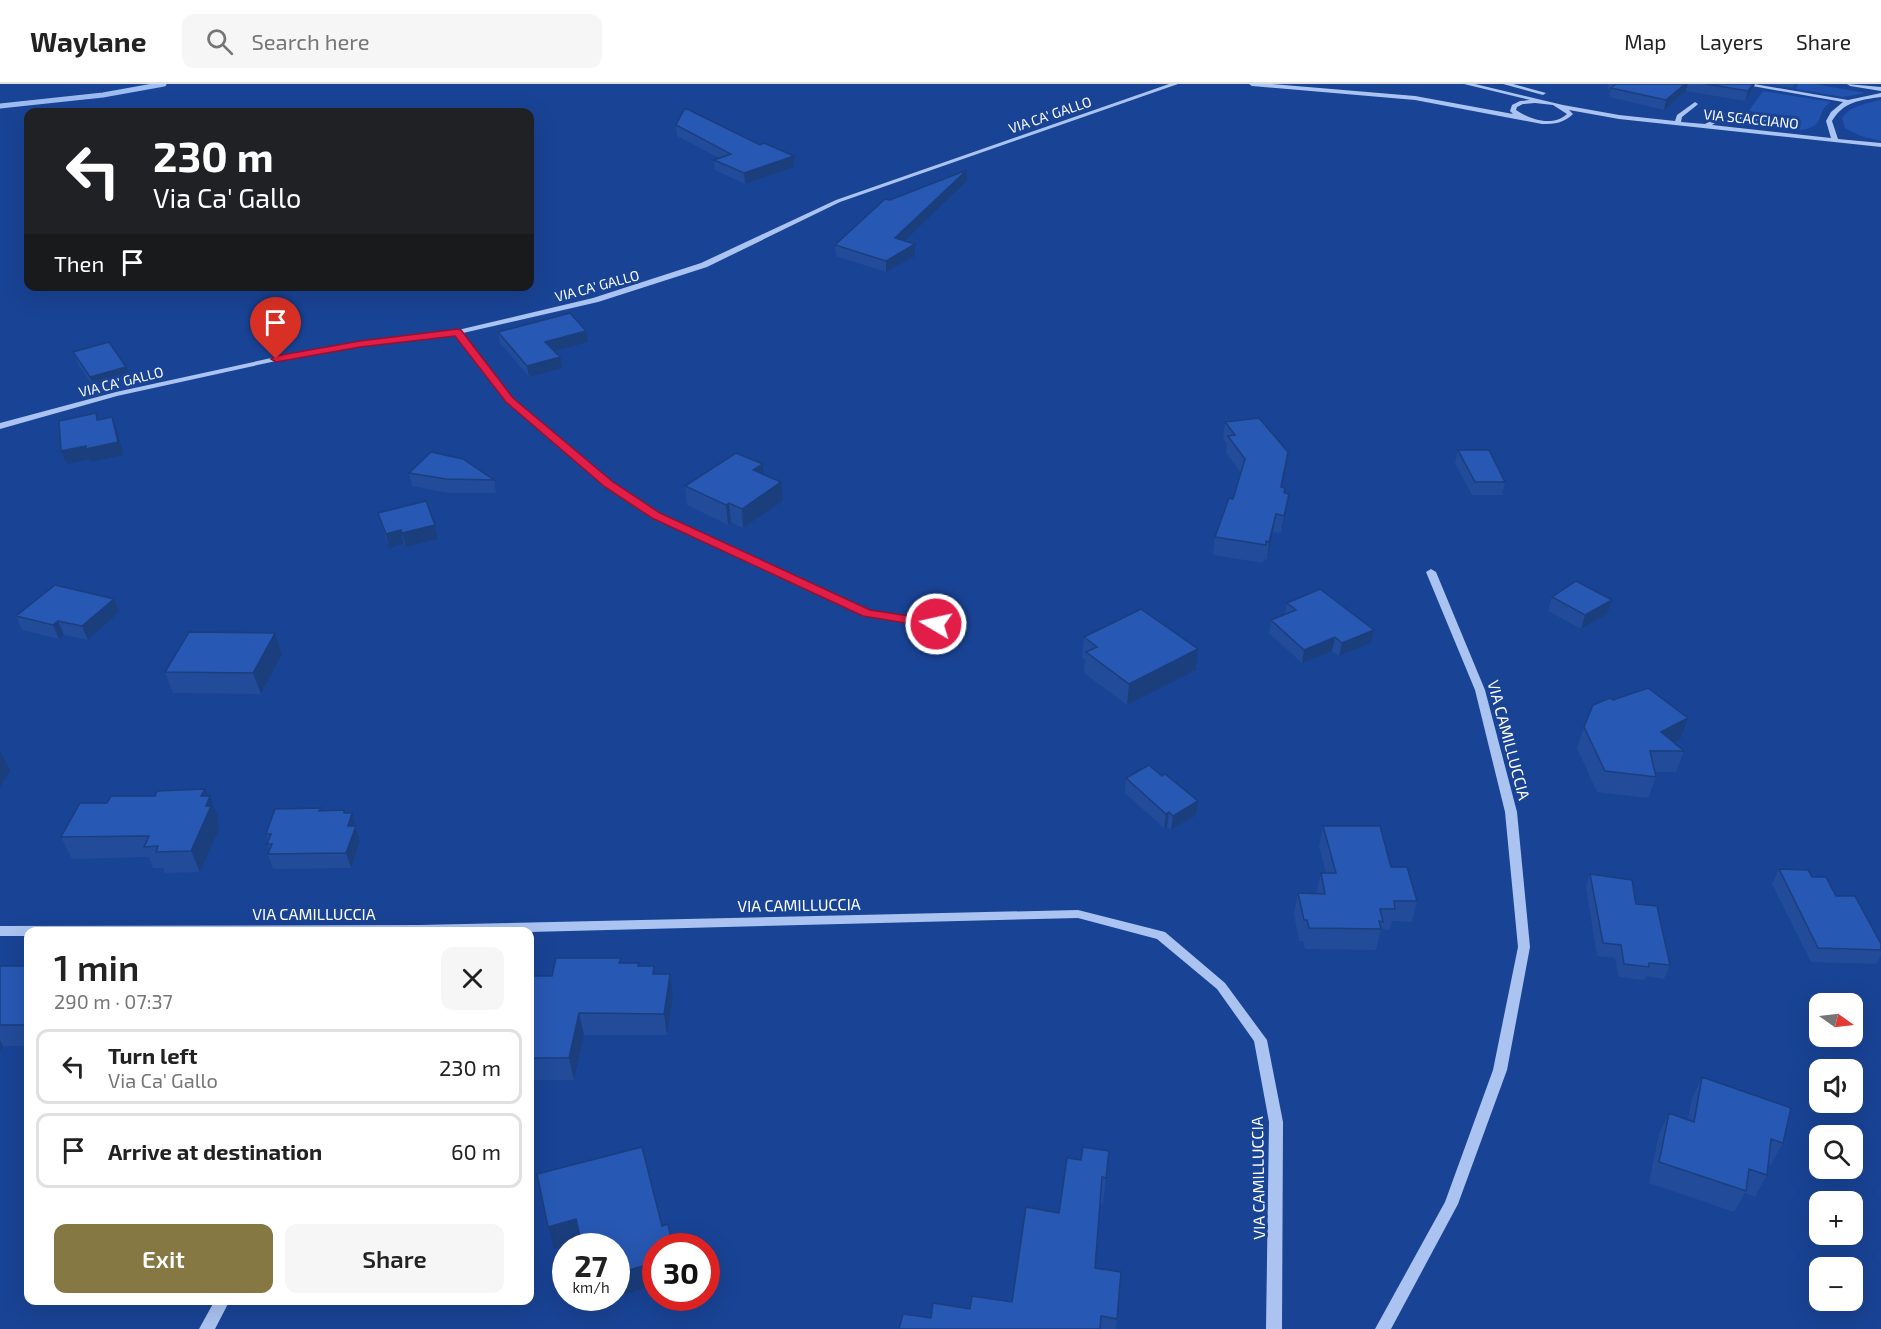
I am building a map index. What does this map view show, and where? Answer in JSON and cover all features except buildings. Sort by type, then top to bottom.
[{"type":"street","name":"VIA CA' GALLO","points":[[0,426],[116,394],[276,359],[360,344],[458,332],[595,300],[704,265],[838,201],[1175,84]]},
{"type":"street","name":"VIA SCACCIANO","points":[[1252,84],[1415,98],[1546,122],[1619,117]]},
{"type":"street","points":[[1467,84],[1548,103]]},
{"type":"street","points":[[1506,84],[1543,93]]},
{"type":"street","points":[[1744,84],[1847,101],[1881,95]]},
{"type":"street","points":[[1850,84],[1881,89]]},
{"type":"street","points":[[1498,90],[1512,97],[1516,104],[1513,111],[1526,118]]},
{"type":"street","points":[[1835,140],[1829,121],[1835,109],[1847,101]]},
{"type":"street","name":"VIA SCACCIANO","points":[[1458,105],[1499,107],[1530,102],[1548,103],[1619,117],[1881,145]]},
{"type":"street","points":[[1678,123],[1679,116],[1695,104]]},
{"type":"street","points":[[1563,107],[1570,114],[1564,120]]},
{"type":"street","points":[[1706,126],[1724,115],[1768,121]]},
{"type":"street","points":[[458,332],[510,400],[609,484],[656,516],[867,614],[936,624]]},
{"type":"street","name":"VIA CAMILLUCCIA","points":[[1383,1329],[1451,1204],[1500,1070],[1524,947],[1511,812],[1480,690],[1431,572]]},
{"type":"street","name":"VIA CAMILLUCCIA","points":[[534,928],[1078,914],[1161,935],[1221,986],[1260,1040],[1276,1122],[1274,1329]]},
{"type":"street","name":"VIA CAMILLUCCIA","points":[[0,931],[24,931]]},
{"type":"street","points":[[207,1329],[220,1305]]},
{"type":"shaded area","points":[[1798,84],[1814,84],[1866,93],[1843,97],[1796,89]]},
{"type":"shaded area","points":[[1763,91],[1831,102],[1824,109],[1818,122],[1811,128],[1780,130],[1790,117],[1749,111]]},
{"type":"shaded area","points":[[1881,100],[1881,141],[1861,136],[1845,128],[1842,118],[1845,114],[1859,106]]},
{"type":"waterway","points":[[0,106],[103,95],[164,84]]},
{"type":"route","points":[[276,359],[360,344],[458,332],[510,400],[609,484],[656,516],[867,614],[936,624]]}]
